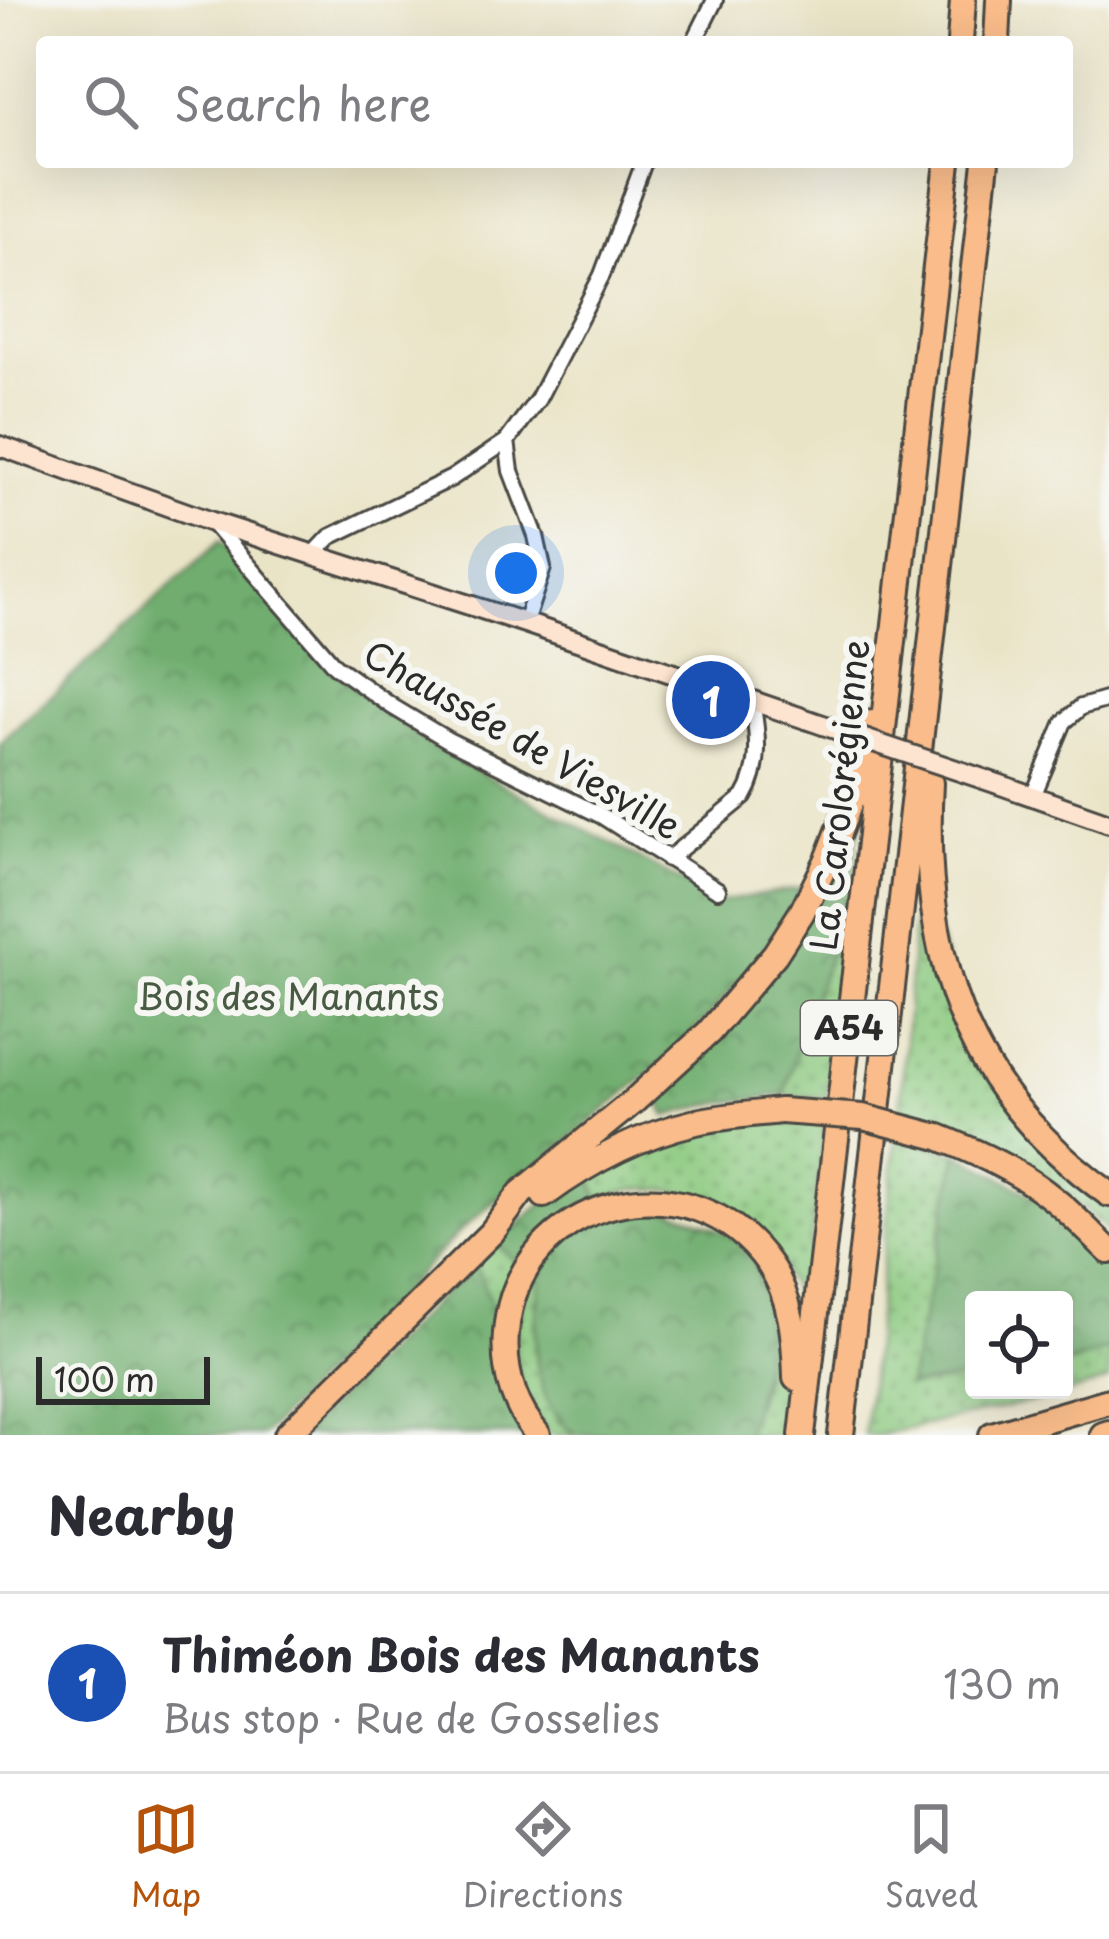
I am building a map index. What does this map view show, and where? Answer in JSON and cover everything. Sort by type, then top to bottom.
[{"type":"highway","points":[[960,36],[963,0]]},
{"type":"highway","points":[[997,36],[999,0]]},
{"type":"highway","name":"La Carolorégienne","points":[[801,1435],[947,168]]},
{"type":"highway","name":"La Carolorégienne","points":[[841,1435],[985,168]]},
{"type":"highway","points":[[287,1435],[492,1232],[521,1193],[709,1032],[775,954],[829,857],[852,797],[896,621]]},
{"type":"highway","points":[[921,738],[931,767],[930,888],[956,1002],[994,1079],[1018,1111],[1077,1172],[1109,1194]]},
{"type":"highway","points":[[492,1232],[583,1166],[638,1139],[698,1121],[781,1111],[863,1118],[939,1137],[984,1156],[1030,1181],[1109,1251]]},
{"type":"highway","points":[[538,1435],[512,1392],[505,1350],[508,1310],[523,1272],[539,1250],[579,1218],[602,1207],[649,1200],[674,1202],[716,1218],[738,1232],[770,1266],[794,1334],[801,1435]]},
{"type":"highway","points":[[992,1435],[1109,1401]]},
{"type":"street","points":[[697,36],[715,0]]},
{"type":"street","points":[[313,555],[330,537],[452,478],[507,441],[538,399],[602,275],[642,168]]},
{"type":"street","points":[[507,441],[511,471],[543,568],[525,623]]},
{"type":"street","points":[[0,446],[212,522],[525,623],[1109,823]]},
{"type":"street","name":"Chaussée de Viesville","points":[[212,522],[335,667],[448,740],[602,816],[718,890]]},
{"type":"street","points":[[1033,796],[1064,722],[1081,707],[1109,699]]},
{"type":"street","points":[[668,859],[745,797],[757,763],[752,701]]},
{"type":"green space","name":"Bois des Manants","points":[[220,541],[327,665],[430,746],[720,902],[803,888],[760,956],[708,1017],[659,1065],[461,1230],[263,1435],[0,1435],[0,743]]},
{"type":"green space","points":[[867,798],[857,841],[827,1097],[784,1095],[831,952],[824,888],[857,806]]},
{"type":"green space","points":[[917,880],[923,880],[969,1044],[1109,1201],[1109,1232],[1062,1191],[1012,1158],[900,1109]]},
{"type":"green space","points":[[824,888],[845,900],[784,1095],[667,1116],[654,1091]]},
{"type":"green space","points":[[741,1122],[825,1124],[803,1305],[798,1304],[768,1246],[720,1207],[670,1190],[635,1189],[598,1198],[590,1174],[641,1149]]},
{"type":"green space","points":[[896,1137],[958,1153],[908,1386],[965,1379],[965,1399],[1045,1399],[864,1435]]},
{"type":"green space","points":[[958,1153],[1026,1191],[1064,1220],[1109,1265],[1109,1349],[1073,1362],[1073,1291],[965,1291],[965,1379],[908,1386]]},
{"type":"green space","points":[[590,1174],[598,1198],[562,1217],[518,1264],[496,1243],[541,1205]]},
{"type":"green space","points":[[669,1210],[723,1231],[753,1263],[766,1313],[766,1334],[745,1435],[578,1435],[552,1410],[539,1374],[536,1316],[545,1264],[556,1247],[597,1219]]},
{"type":"green space","points":[[496,1243],[518,1264],[496,1316],[474,1263]]},
{"type":"green space","points":[[551,1251],[540,1280],[536,1362],[566,1428],[578,1435],[551,1435],[535,1413],[517,1367],[518,1320],[525,1296]]},
{"type":"green space","points":[[749,1254],[775,1294],[786,1367],[781,1435],[745,1435],[763,1375]]},
{"type":"green space","points":[[474,1263],[496,1316],[497,1364],[528,1435],[301,1435]]},
{"type":"green space","points":[[1109,1349],[1109,1380],[1073,1392],[1073,1362]]},
{"type":"place","name":"Thiméon Bois des Manants","points":[[711,700]]}]
